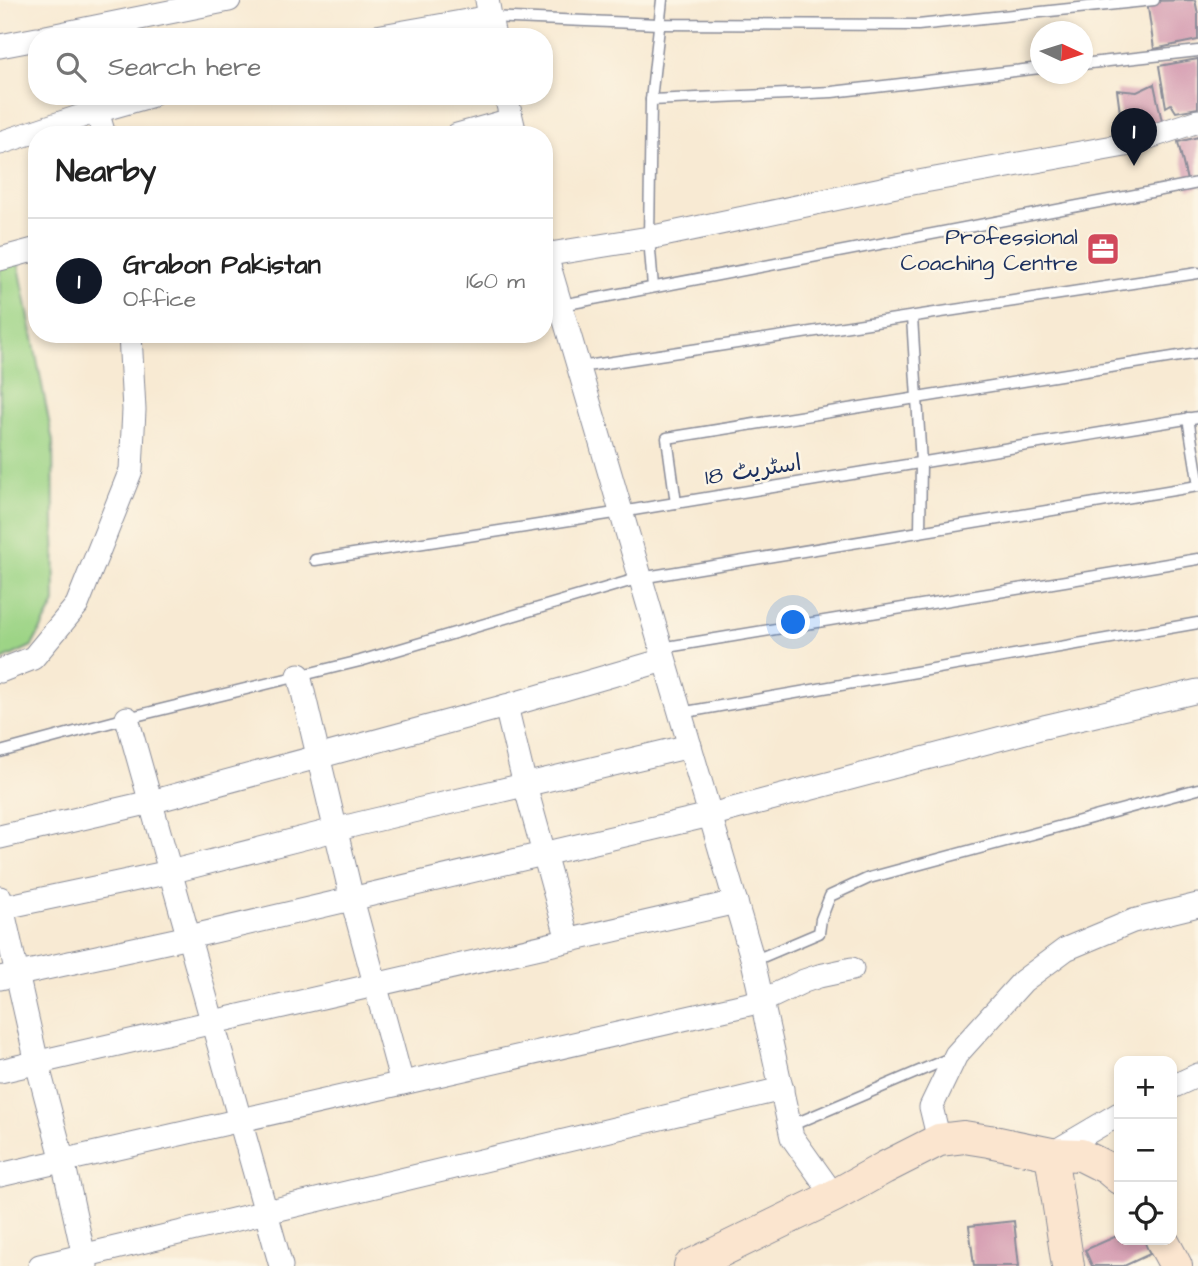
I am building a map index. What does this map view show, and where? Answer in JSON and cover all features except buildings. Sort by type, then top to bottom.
[{"type":"street","points":[[91,28],[229,0]]},
{"type":"street","points":[[430,28],[490,18]]},
{"type":"street","points":[[0,46],[28,40]]},
{"type":"street","points":[[52,126],[118,105]]},
{"type":"street","points":[[508,105],[513,126]]},
{"type":"street","points":[[97,111],[101,126]]},
{"type":"street","points":[[553,252],[649,238],[896,187],[1125,145],[1198,121]]},
{"type":"street","points":[[0,143],[28,134]]},
{"type":"street","points":[[0,259],[28,251]]},
{"type":"street","points":[[553,277],[753,961],[792,1137],[834,1196]]},
{"type":"street","points":[[0,671],[33,658],[77,604],[131,470],[134,410],[130,343]]},
{"type":"street","points":[[0,837],[151,802],[506,706],[662,654]]},
{"type":"street","points":[[299,675],[352,899],[402,1083]]},
{"type":"street","points":[[8,976],[189,937],[710,815],[1044,727],[1198,691]]},
{"type":"street","points":[[506,706],[568,940]]},
{"type":"street","points":[[127,718],[281,1266]]},
{"type":"street","points":[[85,1261],[63,1161],[37,1063],[8,976],[1,905],[170,872],[690,746]]},
{"type":"street","points":[[0,1072],[736,902]]},
{"type":"street","points":[[939,1140],[931,1107],[956,1055],[1023,981],[1066,949],[1133,921],[1198,905]]},
{"type":"street","points":[[0,1175],[762,1001],[804,981],[852,970]]},
{"type":"street","points":[[1177,1085],[1198,1075]]},
{"type":"street","points":[[40,1266],[85,1261],[266,1211],[782,1089]]},
{"type":"street","points":[[1051,1154],[1114,1117]]},
{"type":"street","points":[[690,1266],[834,1196],[939,1140],[964,1138],[1051,1154],[1081,1155],[1114,1174]]},
{"type":"street","points":[[1051,1154],[1068,1266]]},
{"type":"street","points":[[1165,1245],[1176,1266]]},
{"type":"lane","points":[[653,287],[649,238],[651,100],[662,0]]},
{"type":"lane","points":[[490,18],[659,24],[918,25],[1154,0]]},
{"type":"lane","points":[[1093,63],[1198,51]]},
{"type":"lane","points":[[651,100],[832,92],[1030,69]]},
{"type":"lane","points":[[562,305],[1198,183]]},
{"type":"lane","points":[[580,368],[1198,273]]},
{"type":"lane","points":[[912,317],[921,463],[920,532]]},
{"type":"lane","points":[[676,503],[667,438],[1198,353]]},
{"type":"lane","points":[[1193,418],[1198,480]]},
{"type":"lane","name":"اسٹریٹ 18","points":[[315,560],[1193,418]]},
{"type":"lane","points":[[0,752],[360,661],[640,578],[1198,486]]},
{"type":"lane","points":[[662,654],[1198,559]]},
{"type":"lane","points":[[680,713],[1198,623]]},
{"type":"lane","points":[[753,961],[819,933],[821,919],[830,897],[869,878],[1198,789]]},
{"type":"lane","points":[[790,1126],[956,1055]]},
{"type":"green space","points":[[17,255],[28,312],[28,343],[34,343],[53,442],[55,603],[32,646],[0,661],[0,260]]},
{"type":"place","name":"Grabon Pakistan","points":[[1134,166]]},
{"type":"place","name":"Professional Coaching Centre","points":[[1103,249]]}]
